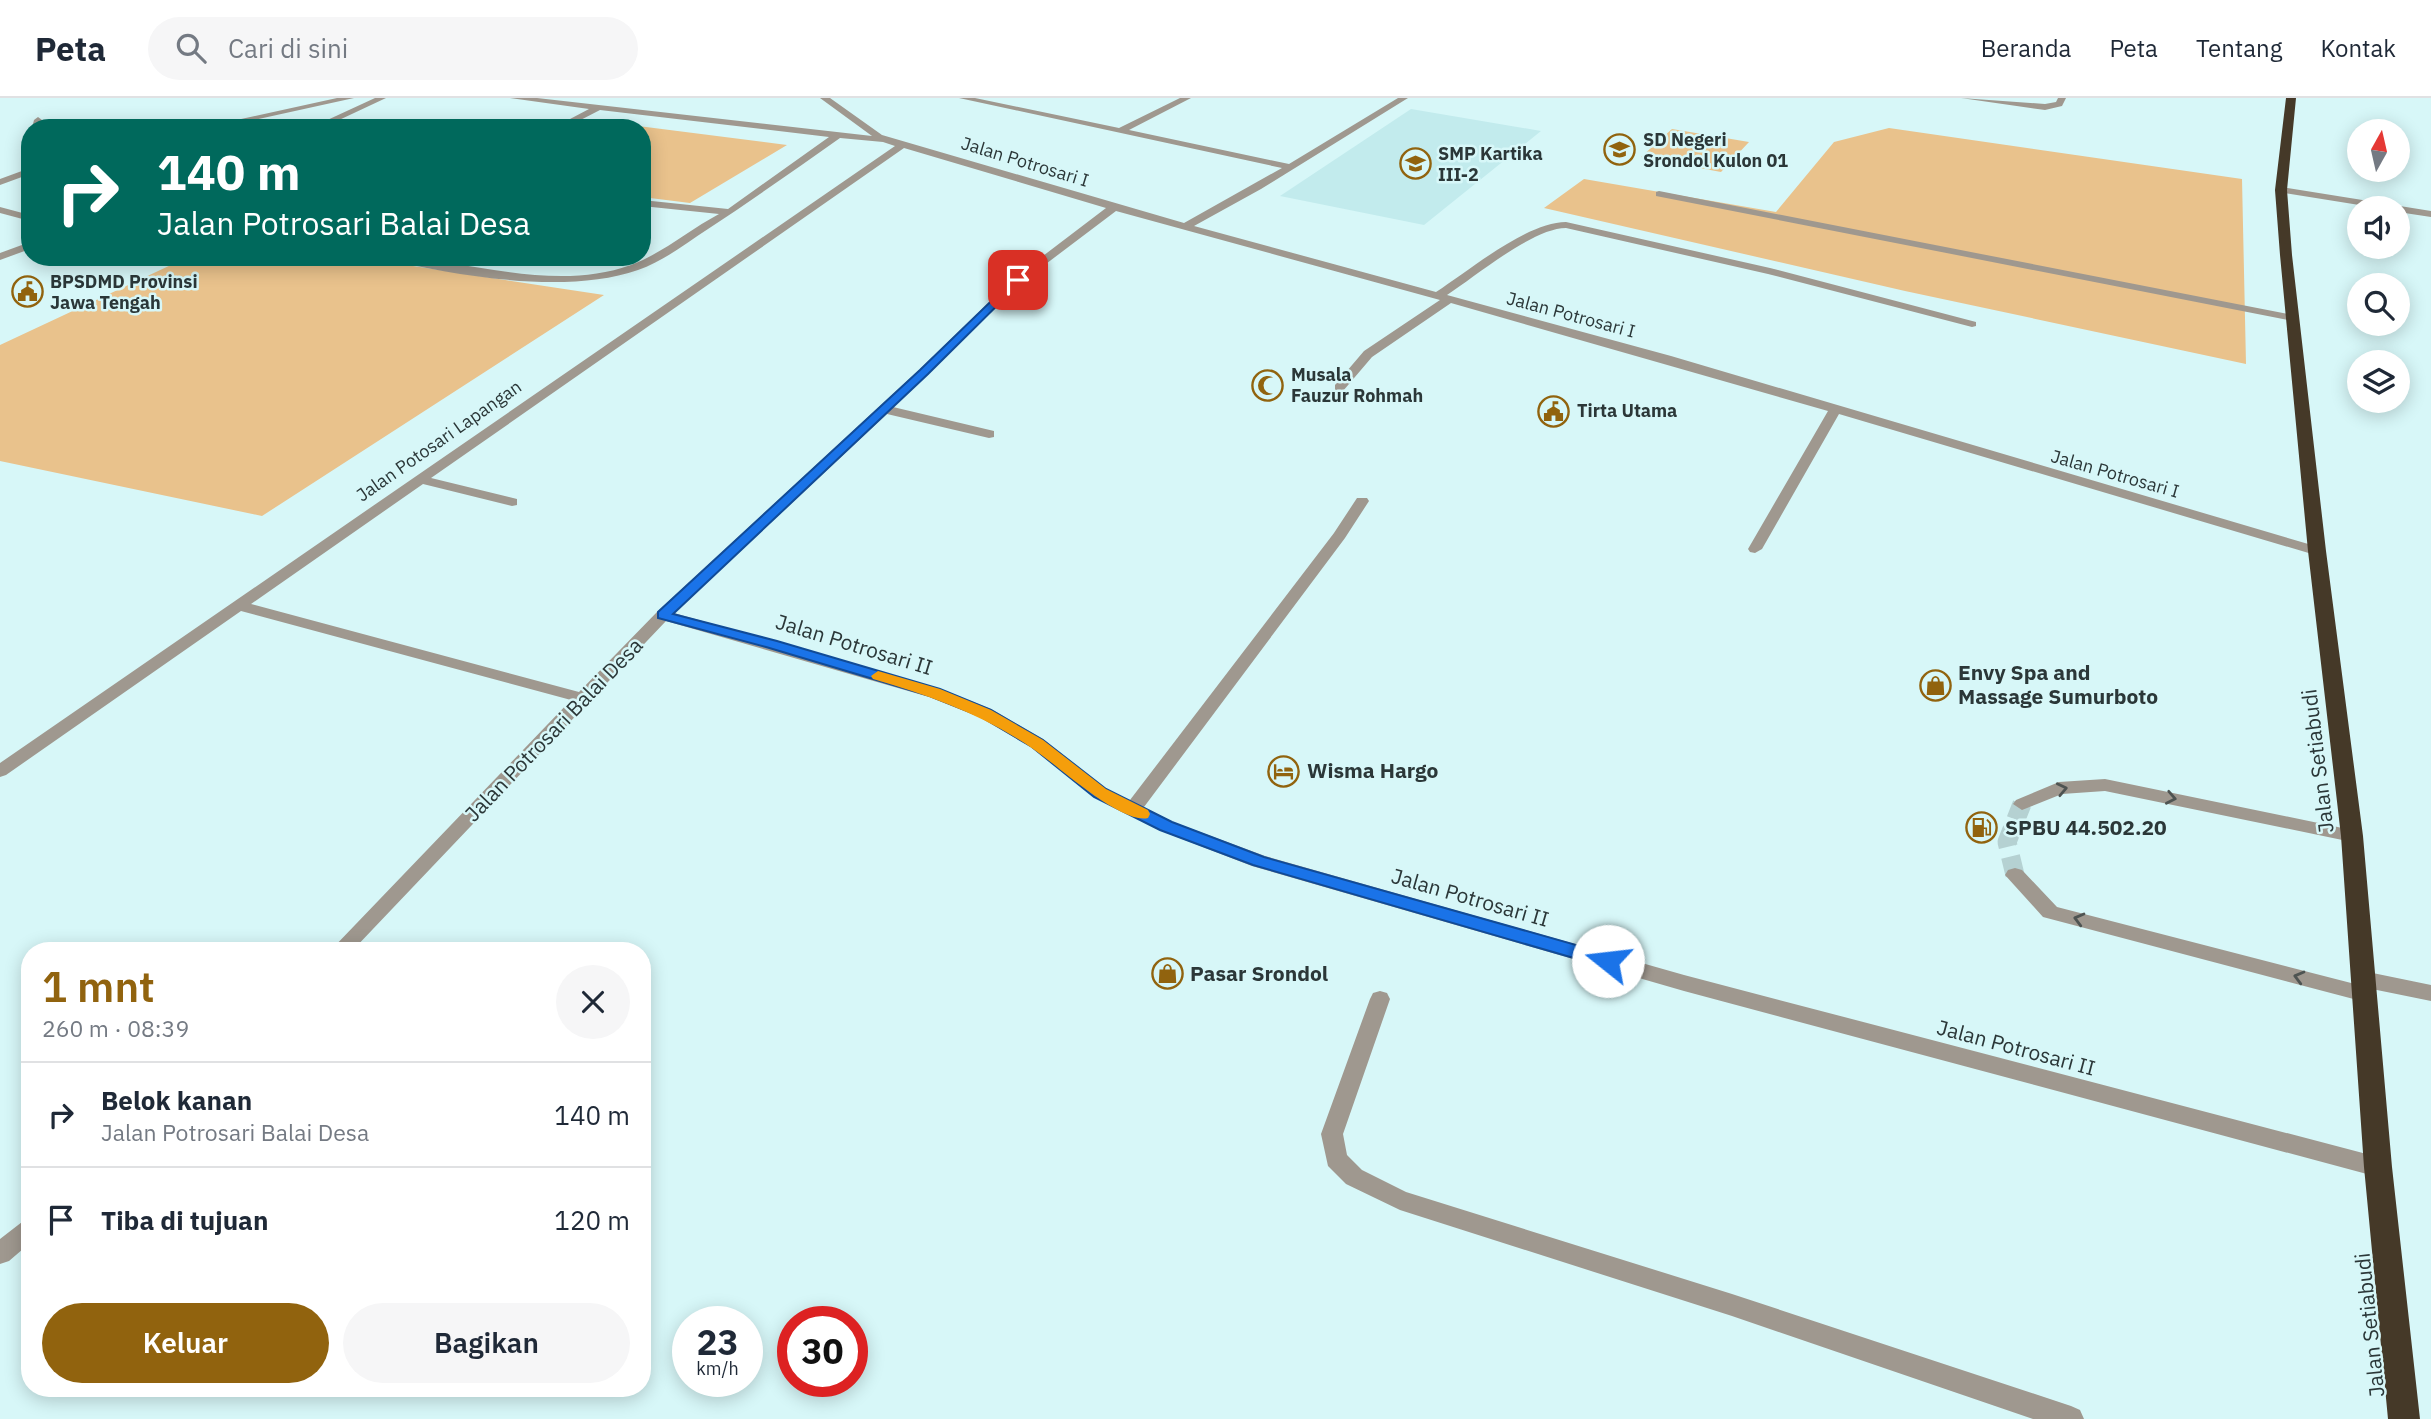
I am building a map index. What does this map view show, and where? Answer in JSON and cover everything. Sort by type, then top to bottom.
[{"type":"highway","name":"Jalan Setiabudi","points":[[2291,98],[2281,190],[2317,551],[2352,836],[2378,1167],[2404,1419]]},
{"type":"street","points":[[248,119],[350,98]]},
{"type":"street","points":[[334,119],[382,98]]},
{"type":"street","points":[[514,98],[896,143]]},
{"type":"street","name":"Jalan Potrosari I","points":[[824,98],[879,137],[896,143],[1185,227],[1667,359],[2317,551]]},
{"type":"street","points":[[963,98],[1291,167]]},
{"type":"street","points":[[1119,131],[1187,98]]},
{"type":"street","points":[[1185,227],[1291,167],[1404,98]]},
{"type":"street","points":[[1965,98],[2045,107],[2059,104],[2062,98]]},
{"type":"street","points":[[575,119],[598,108]]},
{"type":"street","points":[[651,260],[730,212],[838,135]]},
{"type":"street","name":"Jalan Potosari Lapangan","points":[[0,771],[896,143]]},
{"type":"street","points":[[0,183],[21,175]]},
{"type":"street","points":[[2281,190],[2347,200]]},
{"type":"street","points":[[1659,194],[2293,318]]},
{"type":"street","points":[[651,204],[730,212]]},
{"type":"street","name":"Jalan Potrosari Balai Desa","points":[[349,942],[663,615],[1018,280],[1114,207]]},
{"type":"street","points":[[0,210],[21,216]]},
{"type":"street","points":[[2410,210],[2431,214]]},
{"type":"street","points":[[1339,387],[1368,354],[1414,325],[1443,298],[1531,234],[1552,225],[1566,225],[1770,271],[1972,324]]},
{"type":"street","points":[[0,257],[21,249]]},
{"type":"street","points":[[446,266],[498,274],[570,279],[605,276],[638,266]]},
{"type":"street","points":[[884,409],[989,433]]},
{"type":"street","points":[[1755,549],[1835,410]]},
{"type":"street","points":[[419,479],[512,502]]},
{"type":"street","points":[[1133,809],[1340,536],[1362,501]]},
{"type":"street","points":[[238,605],[585,699]]},
{"type":"street","name":"Jalan Potrosari II","points":[[663,615],[922,689],[985,713],[1037,743],[1100,793],[1166,826],[1259,861],[1684,983],[2378,1167]]},
{"type":"street","points":[[2022,804],[2059,788],[2105,785],[2352,836]]},
{"type":"street","points":[[2015,875],[2050,912],[2364,987],[2431,993]]},
{"type":"street","points":[[1380,999],[1332,1134],[1336,1159],[1354,1177],[1400,1200],[1732,1305],[2070,1419]]},
{"type":"street","points":[[0,1253],[21,1236]]},
{"type":"shaded area","name":"SMP Kartika III-2","points":[[1411,109],[1541,131],[1424,225],[1280,196]]},
{"type":"shaded area","points":[[651,128],[787,145],[690,203],[651,198]]},
{"type":"shaded area","points":[[1889,128],[2242,179],[2246,364],[1905,291],[1544,208],[1584,179],[1776,212],[1834,142]]},
{"type":"shaded area","points":[[1672,129],[1749,142],[1721,172],[1641,157]]},
{"type":"shaded area","points":[[169,266],[413,266],[604,295],[262,516],[0,461],[0,345]]},
{"type":"tunnel","points":[[2015,875],[2007,842],[2022,804]]},
{"type":"slow traffic","points":[[878,676],[935,693],[985,713],[1037,743],[1100,793],[1142,814]]},
{"type":"place","name":"SD Negeri Srondol Kulon 01","points":[[1620,150]]},
{"type":"place","name":"SMP Kartika III-2","points":[[1415,164]]},
{"type":"place","name":"BPSDMD Provinsi Jawa Tengah","points":[[27,292]]},
{"type":"place","name":"Musala Fauzur Rohmah","points":[[1268,385]]},
{"type":"place","name":"Tirta Utama","points":[[1554,411]]},
{"type":"place","name":"Envy Spa and Massage Sumurboto","points":[[1935,685]]},
{"type":"place","name":"Wisma Hargo","points":[[1284,771]]},
{"type":"place","name":"SPBU 44.502.20","points":[[1982,828]]},
{"type":"place","name":"Pasar Srondol","points":[[1167,974]]},
{"type":"route","points":[[1018,280],[924,372],[663,615],[935,693],[985,713],[1037,743],[1100,793],[1166,826],[1259,861],[1608,961]]}]
